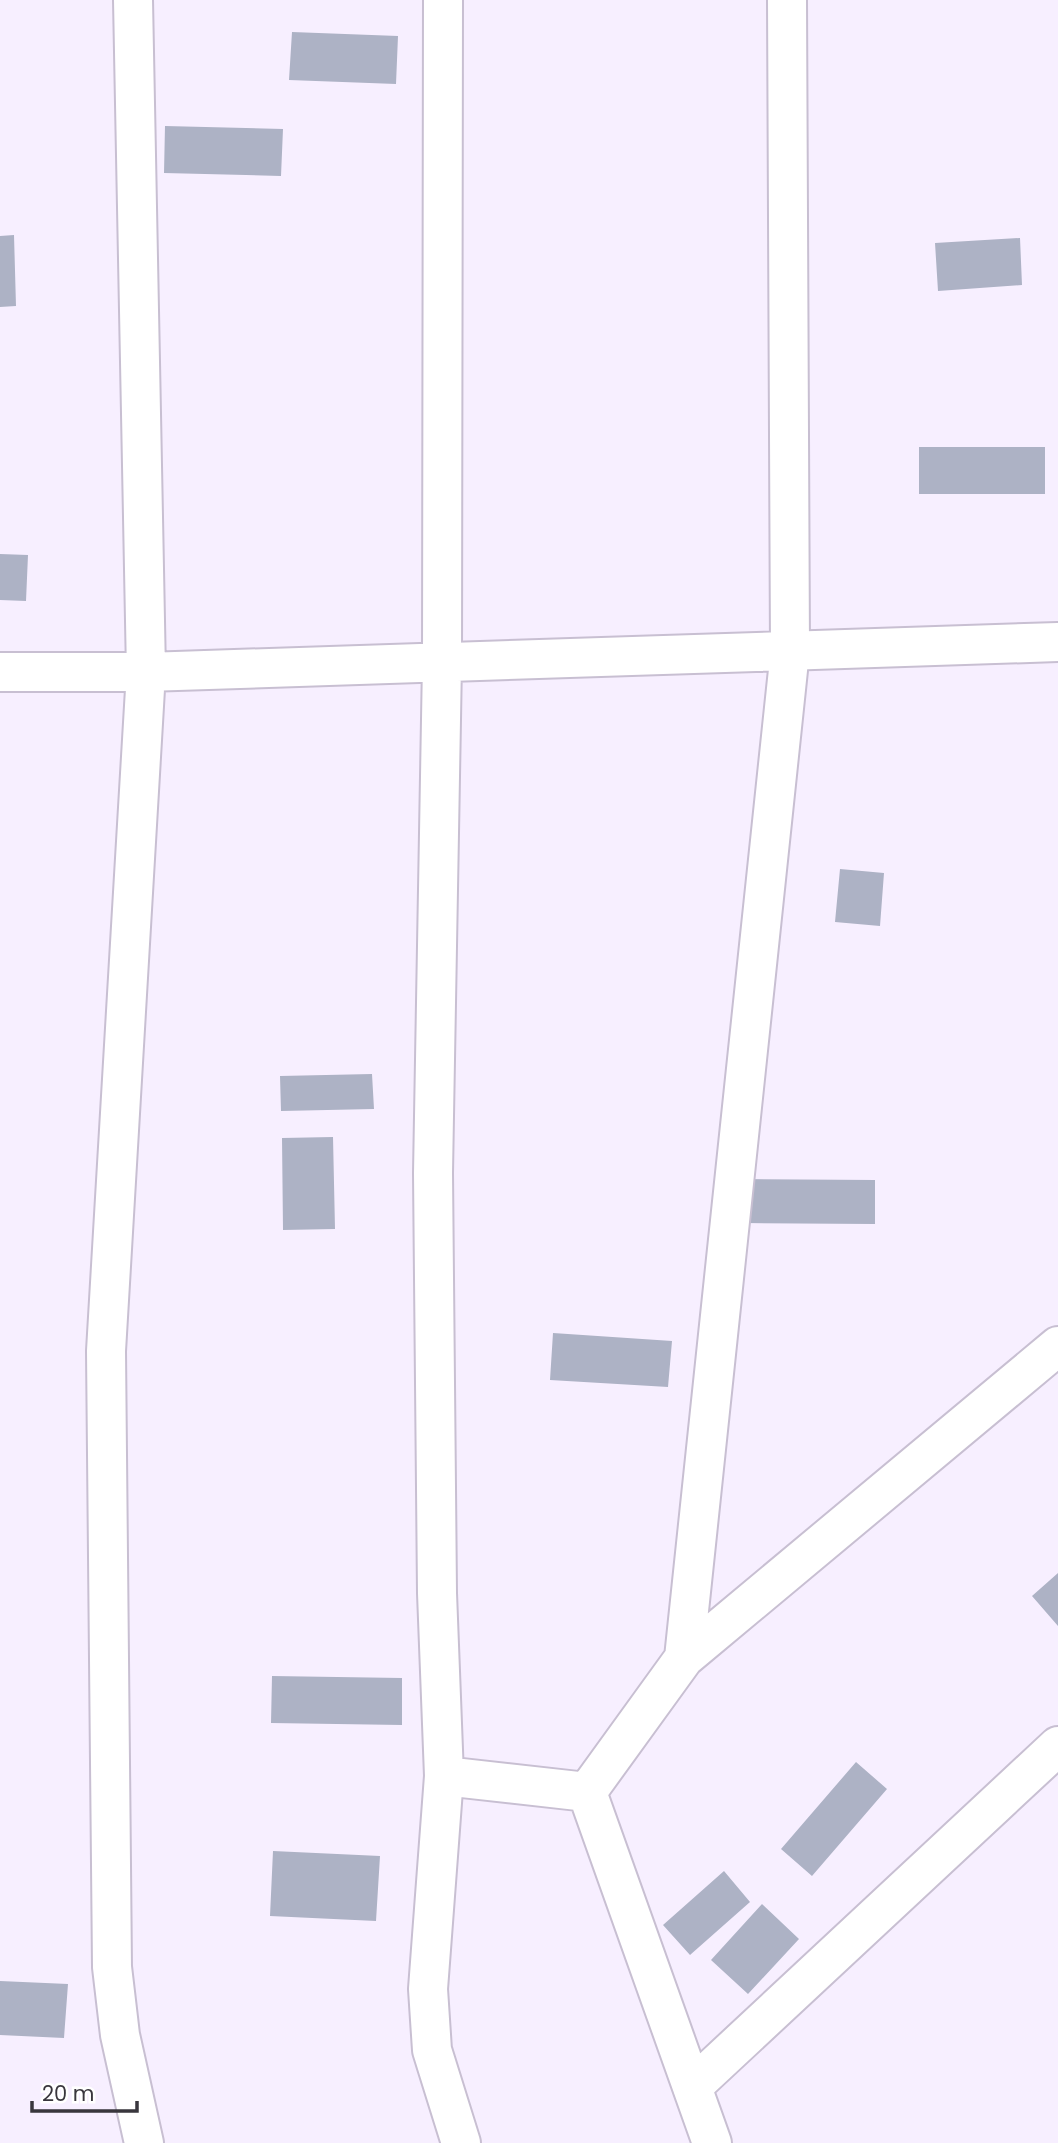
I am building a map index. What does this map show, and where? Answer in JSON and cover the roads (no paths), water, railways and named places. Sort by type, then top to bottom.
[{"type":"street","points":[[133,0],[146,672],[106,1351],[112,1967],[120,2035],[144,2143]]},
{"type":"street","points":[[443,0],[442,663],[433,1173],[437,1593],[444,1776],[428,1989],[432,2050],[461,2143]]},
{"type":"street","points":[[684,1658],[790,651],[786,0]]},
{"type":"street","points":[[0,672],[146,672],[1058,642]]},
{"type":"street","points":[[587,1792],[684,1658],[1058,1346]]},
{"type":"street","points":[[692,2087],[1058,1746]]},
{"type":"street","points":[[444,1776],[587,1792]]},
{"type":"street","points":[[587,1792],[712,2143]]}]
